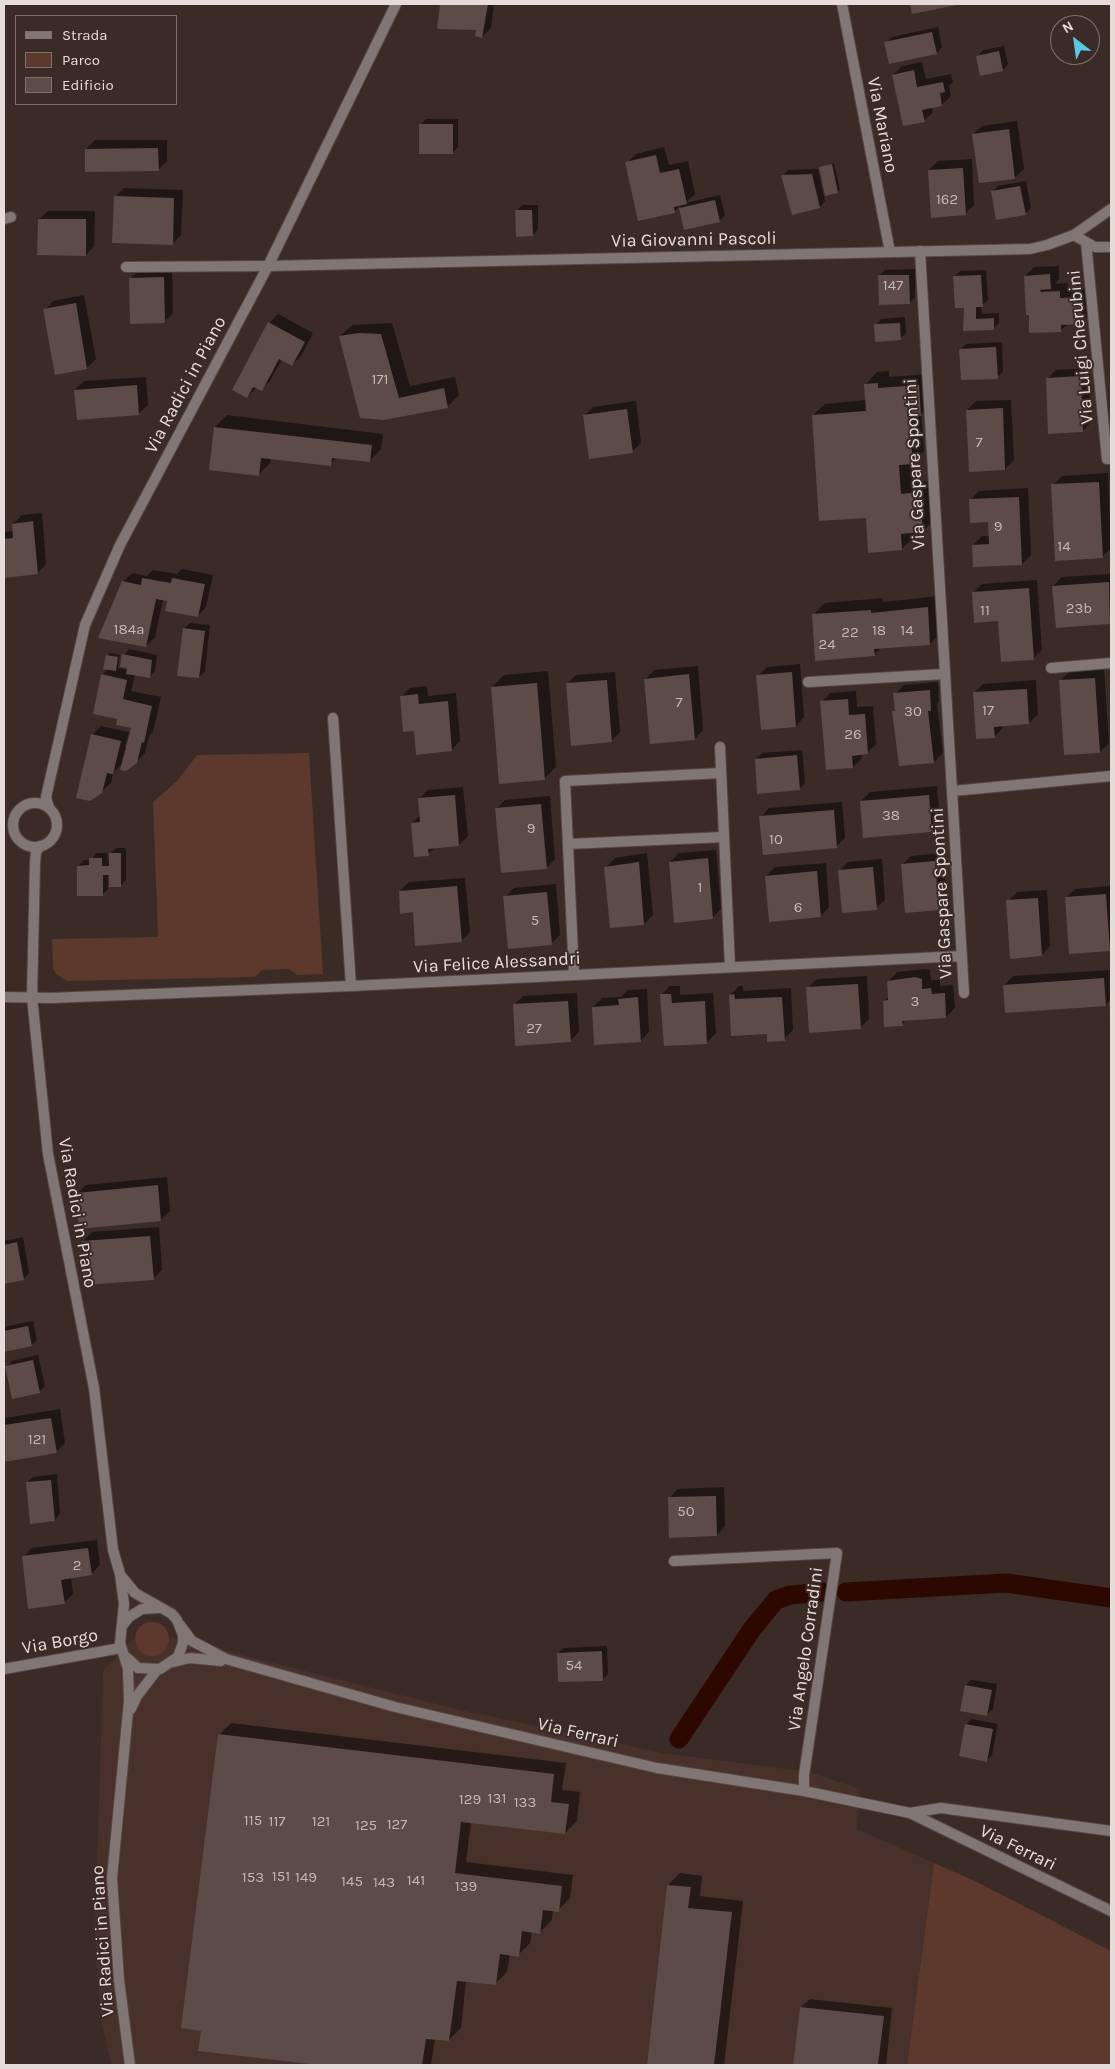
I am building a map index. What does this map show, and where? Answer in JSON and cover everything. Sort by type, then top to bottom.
[{"type":"street","name":"Via Radici in Piano","points":[[42,800],[85,625],[120,545],[268,266],[396,4]]},
{"type":"street","name":"Via Mariano","points":[[842,4],[890,252]]},
{"type":"street","name":"Via Giovanni Pascoli","points":[[126,267],[268,266],[1030,248],[1046,245],[1074,235],[1111,209]]},
{"type":"street","points":[[1074,235],[1095,247],[1111,247]]},
{"type":"street","name":"Via Luigi Cherubini","points":[[1086,242],[1107,459],[1111,459]]},
{"type":"street","name":"Via Gaspare Spontini","points":[[920,251],[964,993]]},
{"type":"street","points":[[1051,668],[1111,663]]},
{"type":"street","points":[[808,682],[944,674]]},
{"type":"street","points":[[333,718],[351,986]]},
{"type":"street","points":[[720,747],[730,967]]},
{"type":"street","points":[[574,975],[565,781],[721,773]]},
{"type":"street","name":"Via Gaspare Spontini","points":[[953,791],[1111,776]]},
{"type":"street","points":[[42,800],[56,818],[57,828],[53,838],[37,850],[20,840],[10,823],[24,806],[42,800]]},
{"type":"street","points":[[568,844],[724,837]]},
{"type":"street","name":"Via Radici in Piano","points":[[37,850],[32,997],[48,1154],[94,1388],[113,1550],[120,1574],[124,1604],[121,1631],[122,1651],[129,1682],[127,1724],[112,1878],[119,1980],[130,2065]]},
{"type":"street","name":"Via Felice Alessandri","points":[[4,997],[351,986],[962,956]]},
{"type":"street","name":"Via Angelo Corradini","points":[[674,1561],[837,1554],[804,1775],[804,1791]]},
{"type":"street","name":"Via Radici in Piano","points":[[120,1574],[135,1592],[165,1610],[179,1623]]},
{"type":"street","points":[[121,1631],[129,1617],[142,1609],[149,1607],[165,1610]]},
{"type":"street","points":[[173,1662],[183,1643],[179,1623]]},
{"type":"street","name":"Via Ferrari","points":[[179,1623],[192,1641],[242,1664],[394,1707],[657,1768],[804,1791],[910,1813],[1111,1911]]},
{"type":"street","points":[[122,1651],[138,1668],[157,1670]]},
{"type":"street","name":"Via Borgo","points":[[4,1669],[122,1651]]},
{"type":"street","name":"Via Ferrari","points":[[173,1662],[201,1658],[242,1664]]},
{"type":"street","name":"Via Radici in Piano","points":[[127,1724],[137,1696],[157,1670],[173,1662]]},
{"type":"street","name":"Via Ferrari","points":[[910,1813],[941,1808],[1111,1831]]},
{"type":"shaded area","points":[[150,1632],[461,1710],[663,1753],[809,1772],[860,1789],[857,1829],[934,1863],[907,2065],[111,2065],[101,2019],[95,1932],[103,1671],[133,1639]]},
{"type":"green space","points":[[309,753],[323,974],[297,975],[289,969],[262,970],[255,977],[67,981],[57,975],[53,969],[52,939],[158,937],[153,802],[177,781],[197,755]]},
{"type":"green space","points":[[1108,970],[1111,970],[1110,1022]]},
{"type":"green space","points":[[152,1622],[164,1627],[169,1639],[164,1651],[152,1656],[140,1651],[135,1639],[140,1627]]},
{"type":"green space","points":[[934,1863],[977,1882],[1111,1951],[1111,2065],[907,2065]]},
{"type":"building","points":[[440,4],[488,4],[482,38],[475,36],[476,30],[437,29]]},
{"type":"building","points":[[910,4],[957,4],[957,5],[912,14]]},
{"type":"building","points":[[932,32],[937,54],[889,64],[884,42]]},
{"type":"building","points":[[999,51],[1003,71],[980,76],[976,56]]},
{"type":"building","points":[[914,70],[917,87],[943,82],[945,92],[940,93],[942,106],[922,110],[925,122],[903,126],[892,75]]},
{"type":"building","points":[[419,124],[453,124],[453,154],[419,154]]},
{"type":"building","points":[[1009,129],[1015,179],[979,183],[972,134]]},
{"type":"building","points":[[158,148],[159,171],[85,172],[85,149]]},
{"type":"building","points":[[656,155],[660,173],[679,169],[687,204],[674,207],[675,213],[638,221],[625,162]]},
{"type":"building","points":[[832,164],[838,193],[825,196],[819,167]]},
{"type":"building","points":[[963,168],[966,215],[931,218],[928,170]]},
{"type":"building","points":[[812,174],[820,208],[792,215],[781,175]]},
{"type":"building","points":[[1020,186],[1026,215],[996,220],[991,191]]},
{"type":"building","points":[[114,196],[174,198],[173,245],[112,243]]},
{"type":"building","points":[[715,200],[720,222],[684,230],[679,208]]},
{"type":"building","points":[[515,210],[532,210],[533,236],[516,237]]},
{"type":"building","points":[[38,219],[86,219],[86,256],[37,255]]},
{"type":"building","points":[[1050,274],[1051,289],[1040,290],[1041,292],[1060,291],[1060,298],[1080,297],[1082,324],[1061,325],[1061,332],[1029,333],[1029,315],[1026,315],[1024,276]]},
{"type":"building","points":[[878,275],[909,275],[910,304],[879,305]]},
{"type":"building","points":[[981,275],[983,307],[976,307],[976,319],[994,318],[994,330],[963,331],[964,308],[955,308],[953,276]]},
{"type":"building","points":[[164,277],[165,323],[130,324],[129,278]]},
{"type":"building","points":[[76,303],[87,369],[55,375],[43,309]]},
{"type":"building","points":[[268,322],[305,342],[292,366],[279,359],[262,391],[253,387],[247,398],[232,390]]},
{"type":"building","points":[[900,323],[901,340],[875,342],[874,324]]},
{"type":"building","points":[[359,333],[381,334],[399,398],[444,388],[448,408],[384,420],[360,418],[339,336]]},
{"type":"building","points":[[996,347],[998,379],[961,380],[959,349]]},
{"type":"building","points":[[1081,376],[1083,432],[1048,434],[1046,378]]},
{"type":"building","points":[[878,383],[878,388],[919,385],[921,416],[909,417],[913,464],[899,465],[901,494],[920,492],[923,532],[901,534],[902,550],[868,553],[866,518],[819,521],[812,415],[866,411],[864,384]]},
{"type":"building","points":[[137,385],[139,415],[77,420],[74,390]]},
{"type":"building","points":[[1003,408],[1005,470],[969,472],[966,410]]},
{"type":"building","points":[[627,409],[633,453],[589,459],[583,415]]},
{"type":"building","points":[[214,427],[372,445],[370,462],[332,458],[331,466],[261,458],[259,476],[209,470]]},
{"type":"building","points":[[1099,482],[1103,558],[1055,561],[1051,484]]},
{"type":"building","points":[[1019,497],[1022,565],[973,567],[972,545],[989,544],[988,522],[970,523],[969,499]]},
{"type":"building","points":[[33,521],[38,574],[4,578],[4,539],[13,538],[12,524]]},
{"type":"building","points":[[142,578],[171,583],[172,578],[205,584],[198,617],[165,611],[167,601],[156,599],[146,647],[98,638],[122,581],[141,585]]},
{"type":"building","points":[[1109,582],[1110,624],[1056,628],[1052,586]]},
{"type":"building","points":[[1029,588],[1034,660],[1001,662],[998,621],[974,623],[972,592]]},
{"type":"building","points":[[928,607],[930,645],[874,649],[875,656],[815,661],[812,614],[871,610],[871,613]]},
{"type":"building","points":[[183,628],[205,631],[199,678],[177,676]]},
{"type":"building","points":[[122,654],[152,660],[150,678],[126,674],[127,668],[120,667]]},
{"type":"building","points":[[106,655],[118,657],[116,671],[103,669]]},
{"type":"building","points":[[792,672],[796,727],[761,730],[756,675]]},
{"type":"building","points":[[101,674],[127,680],[123,699],[152,706],[144,743],[142,742],[137,763],[126,771],[120,770],[131,728],[116,725],[117,719],[93,714]]},
{"type":"building","points":[[689,674],[695,740],[650,744],[644,679]]},
{"type":"building","points":[[1095,678],[1100,753],[1064,755],[1059,680]]},
{"type":"building","points":[[607,680],[612,742],[571,746],[566,683]]},
{"type":"building","points":[[537,683],[545,780],[499,784],[491,687]]},
{"type":"building","points":[[1027,689],[1029,724],[994,727],[995,738],[976,739],[973,692]]},
{"type":"building","points":[[930,690],[931,711],[928,711],[934,763],[899,766],[892,711],[895,711],[893,693]]},
{"type":"building","points":[[418,694],[419,704],[448,701],[452,751],[416,755],[414,731],[403,732],[400,696]]},
{"type":"building","points":[[848,699],[849,715],[865,714],[868,754],[852,756],[853,768],[826,770],[820,701]]},
{"type":"building","points":[[91,734],[121,741],[113,774],[107,773],[102,793],[90,801],[76,798]]},
{"type":"building","points":[[797,755],[800,790],[757,794],[755,759]]},
{"type":"building","points":[[455,795],[459,846],[428,849],[429,856],[414,857],[411,823],[420,822],[418,798]]},
{"type":"building","points":[[929,795],[932,832],[863,838],[860,801]]},
{"type":"building","points":[[541,804],[547,869],[501,873],[495,808]]},
{"type":"building","points":[[834,810],[837,848],[763,855],[759,816]]},
{"type":"building","points":[[109,853],[121,853],[121,887],[109,887],[109,875],[103,875],[103,896],[77,896],[77,866],[89,865],[89,858],[102,858],[102,866],[109,866]]},
{"type":"building","points":[[708,858],[713,919],[674,923],[669,862]]},
{"type":"building","points":[[935,861],[939,910],[905,913],[901,864]]},
{"type":"building","points":[[639,862],[644,925],[610,928],[604,867]]},
{"type":"building","points":[[873,867],[877,910],[842,913],[838,870]]},
{"type":"building","points":[[817,871],[821,917],[769,922],[765,876]]},
{"type":"building","points":[[457,886],[462,942],[415,946],[413,912],[400,914],[399,891]]},
{"type":"building","points":[[547,892],[552,945],[508,949],[503,896]]},
{"type":"building","points":[[1106,894],[1110,951],[1069,954],[1065,897]]},
{"type":"building","points":[[1038,898],[1042,956],[1010,959],[1006,900]]},
{"type":"building","points":[[915,977],[922,979],[922,989],[931,988],[932,994],[945,993],[946,1018],[902,1021],[903,1026],[884,1027],[883,1001],[888,1000],[887,981]]},
{"type":"building","points":[[1104,978],[1106,1006],[1005,1013],[1003,985]]},
{"type":"building","points":[[858,984],[861,1029],[809,1033],[806,987]]},
{"type":"building","points":[[660,994],[671,994],[672,1003],[705,1001],[707,1044],[664,1046]]},
{"type":"building","points":[[734,994],[735,999],[782,997],[785,1041],[767,1042],[767,1034],[731,1036],[729,995]]},
{"type":"building","points":[[638,997],[641,1042],[594,1045],[592,1007],[619,1005],[618,999]]},
{"type":"building","points":[[568,1001],[571,1042],[515,1046],[513,1004]]},
{"type":"building","points":[[158,1185],[161,1221],[79,1229],[76,1193]]},
{"type":"building","points":[[150,1236],[154,1280],[85,1285],[82,1241]]},
{"type":"building","points":[[17,1242],[24,1280],[4,1284],[4,1245]]},
{"type":"building","points":[[28,1326],[32,1346],[4,1352],[4,1331]]},
{"type":"building","points":[[33,1360],[40,1393],[12,1399],[5,1366]]},
{"type":"building","points":[[51,1418],[57,1453],[4,1462],[4,1425]]},
{"type":"building","points":[[51,1480],[55,1521],[30,1524],[26,1482]]},
{"type":"building","points":[[716,1496],[717,1536],[669,1538],[668,1497]]},
{"type":"building","points":[[88,1548],[92,1575],[61,1580],[65,1604],[28,1609],[22,1556]]},
{"type":"building","points":[[602,1651],[603,1681],[558,1682],[557,1653]]},
{"type":"building","points":[[965,1685],[992,1690],[987,1716],[960,1711]]},
{"type":"building","points":[[965,1724],[993,1729],[987,1762],[959,1756]]},
{"type":"building","points":[[218,1734],[554,1774],[551,1802],[569,1804],[565,1834],[461,1822],[455,1873],[562,1886],[559,1912],[543,1910],[540,1934],[522,1931],[519,1957],[500,1954],[496,1985],[457,1981],[449,2041],[426,2039],[422,2065],[319,2065],[198,2051],[201,2031],[181,2028]]},
{"type":"building","points":[[667,1885],[691,1887],[688,1908],[732,1912],[714,2065],[647,2065]]},
{"type":"building","points":[[800,2007],[884,2016],[878,2065],[793,2065]]},
{"type":"waterway","points":[[846,1592],[1006,1583],[1111,1598]]},
{"type":"waterway","points":[[679,1739],[752,1629],[776,1600],[790,1595],[825,1592]]}]
